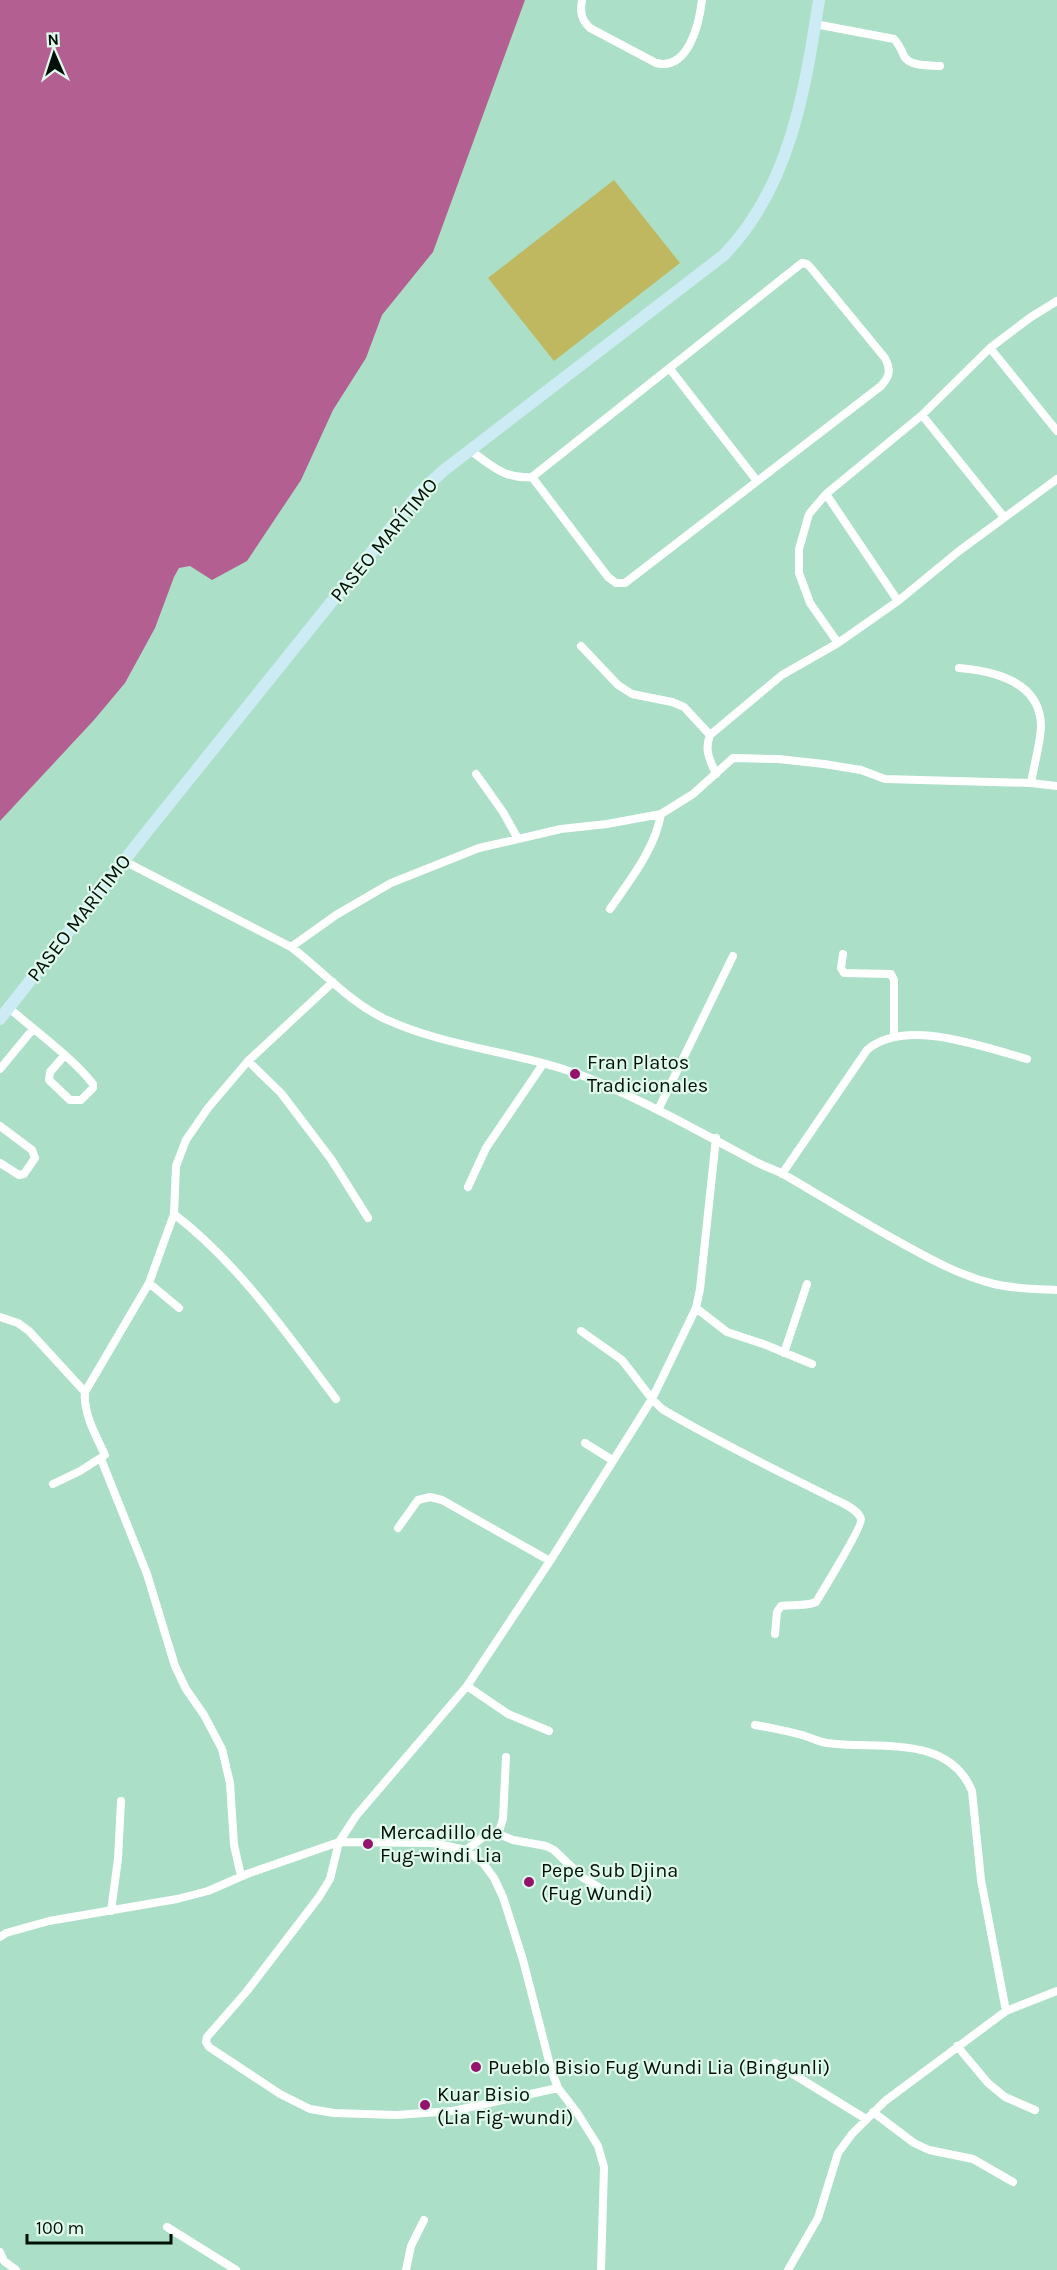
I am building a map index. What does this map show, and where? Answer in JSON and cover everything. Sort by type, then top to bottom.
[{"type":"main road","name":"PASEO MARÍTIMO","points":[[0,1019],[419,493],[470,450],[724,255],[748,228],[775,181],[794,126],[809,66],[819,0]]},
{"type":"street","points":[[582,0],[580,12],[583,21],[590,28],[656,63],[666,65],[679,59],[693,39],[702,0]]},
{"type":"street","points":[[815,24],[894,39],[911,63],[940,66]]},
{"type":"street","points":[[470,450],[500,473],[519,478],[532,477],[802,263],[811,268],[885,358],[889,366],[889,376],[881,386],[625,584],[616,583],[608,577],[532,477]]},
{"type":"street","points":[[838,643],[810,603],[799,573],[799,549],[809,514],[826,494],[922,415],[990,348],[1030,317],[1057,301]]},
{"type":"street","points":[[990,348],[1057,431]]},
{"type":"street","points":[[670,369],[757,481]]},
{"type":"street","points":[[922,415],[1004,517]]},
{"type":"street","points":[[716,774],[707,754],[710,735],[782,675],[838,643],[898,601],[1004,517],[1057,479]]},
{"type":"street","points":[[826,494],[898,601]]},
{"type":"street","points":[[581,646],[625,690],[632,694],[672,702],[684,707],[710,735]]},
{"type":"street","points":[[959,668],[983,670],[1007,678],[1032,695],[1039,712],[1041,729],[1031,783]]},
{"type":"street","points":[[291,947],[336,915],[391,883],[479,848],[561,829],[608,824],[661,814],[693,794],[733,758],[778,759],[824,764],[861,771],[885,779],[1031,783],[1057,786]]},
{"type":"street","points":[[476,774],[503,812],[518,839]]},
{"type":"street","points":[[610,909],[635,872],[658,831],[661,814]]},
{"type":"street","points":[[124,861],[291,947],[356,1002],[384,1018],[414,1031],[543,1064],[597,1081],[716,1138],[942,1265],[995,1284],[1057,1290]]},
{"type":"street","points":[[843,954],[841,968],[844,973],[891,974],[894,980],[894,1036]]},
{"type":"street","points":[[658,1110],[733,956]]},
{"type":"street","points":[[53,1484],[105,1455],[92,1429],[84,1399],[85,1392],[149,1283],[174,1214],[176,1166],[186,1140],[208,1108],[248,1062],[333,982]]},
{"type":"street","points":[[9,1008],[64,1056],[93,1084],[93,1088],[76,1102],[70,1100],[48,1080],[50,1072],[64,1056]]},
{"type":"street","points":[[0,1070],[33,1029]]},
{"type":"street","points":[[782,1174],[867,1050],[876,1042],[894,1036],[947,1038],[1027,1059]]},
{"type":"street","points":[[248,1062],[281,1093],[331,1160],[368,1218]]},
{"type":"street","points":[[468,1187],[486,1148],[543,1064]]},
{"type":"street","points":[[0,1163],[19,1175],[24,1174],[35,1158],[33,1150],[1,1129]]},
{"type":"street","points":[[558,2088],[453,2111],[396,2115],[334,2113],[310,2109],[280,2094],[209,2047],[206,2042],[207,2037],[247,1991],[330,1879],[339,1842],[356,1816],[467,1686],[550,1561],[652,1399],[696,1308],[716,1138]]},
{"type":"street","points":[[174,1214],[189,1225],[245,1282],[336,1399]]},
{"type":"street","points":[[149,1283],[179,1308]]},
{"type":"street","points":[[784,1353],[807,1284]]},
{"type":"street","points":[[696,1308],[727,1332],[812,1364]]},
{"type":"street","points":[[0,1317],[18,1323],[29,1330],[85,1392]]},
{"type":"street","points":[[581,1331],[622,1360],[662,1409],[706,1435],[839,1502],[856,1512],[861,1518],[861,1523],[850,1545],[816,1602],[809,1605],[781,1606],[777,1612],[775,1634]]},
{"type":"street","points":[[585,1443],[612,1460]]},
{"type":"street","points":[[101,1458],[147,1574],[175,1666],[222,1749],[230,1783],[234,1845],[241,1876]]},
{"type":"street","points":[[398,1528],[418,1500],[430,1497],[442,1500],[550,1561]]},
{"type":"street","points":[[467,1686],[508,1714],[549,1731]]},
{"type":"street","points":[[755,1725],[804,1735],[824,1742],[915,1748],[935,1754],[956,1766],[972,1791],[981,1880],[1006,2011]]},
{"type":"street","points":[[498,1834],[503,1819],[506,1757]]},
{"type":"street","points":[[111,1911],[118,1859],[121,1801]]},
{"type":"street","points":[[466,1850],[486,1835],[498,1834],[513,1840],[546,1846],[554,1850],[582,1877],[600,1888]]},
{"type":"street","points":[[0,1937],[6,1933],[49,1921],[208,1891],[241,1876],[339,1842],[433,1843],[466,1850],[483,1863],[503,1897],[558,2088],[578,2114],[597,2146],[604,2167],[601,2270]]},
{"type":"street","points":[[788,2270],[818,2217],[838,2153],[852,2133],[873,2112],[1006,2011],[1057,1991]]},
{"type":"street","points":[[957,2046],[988,2083],[1005,2097],[1035,2110]]},
{"type":"street","points":[[775,2063],[866,2119]]},
{"type":"street","points":[[873,2112],[914,2143],[929,2150],[973,2159],[1013,2182]]},
{"type":"street","points":[[406,2270],[411,2246],[424,2220]]},
{"type":"street","points":[[167,2228],[236,2270]]},
{"type":"street","points":[[0,2252],[4,2261],[16,2270]]},
{"type":"shaded area","points":[[0,0],[525,0],[433,252],[382,315],[366,358],[333,410],[301,480],[247,561],[212,580],[190,566],[179,568],[155,628],[125,683],[94,720],[0,821]]},
{"type":"shaded area","points":[[614,180],[680,263],[554,361],[488,278]]},
{"type":"place","name":"Fran Platos Tradicionales","points":[[575,1074]]},
{"type":"place","name":"Mercadillo de Fug-windi Lia","points":[[368,1844]]},
{"type":"place","name":"Pepe Sub Djina (Fug Wundi)","points":[[529,1882]]},
{"type":"place","name":"Pueblo Bisio Fug Wundi Lia (Bingunli)","points":[[476,2067]]},
{"type":"place","name":"Kuar Bisio (Lia Fig-wundi)","points":[[425,2105]]}]
